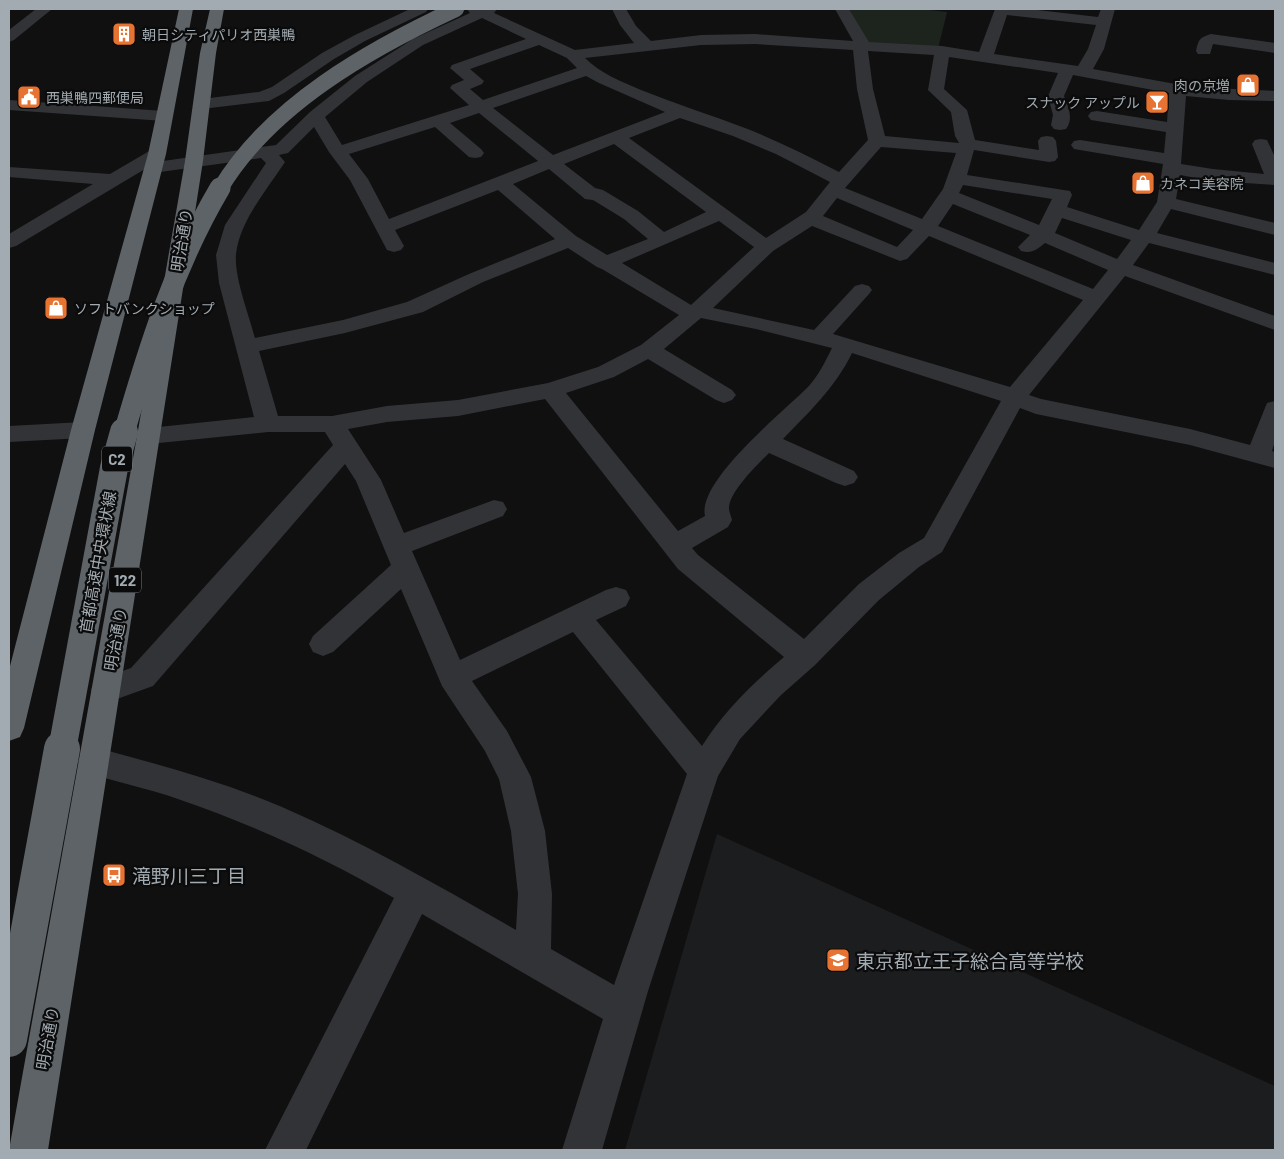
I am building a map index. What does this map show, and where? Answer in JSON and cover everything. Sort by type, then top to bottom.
[{"type":"highway","points":[[11,708],[155,161],[186,9]]},
{"type":"highway","name":"明治通り","points":[[28,1150],[149,436],[194,163],[208,53],[217,9]]},
{"type":"highway","name":"首都高速中央環状線","points":[[9,986],[106,469],[138,364],[170,269],[192,223],[217,181],[239,154],[275,116],[322,79],[374,45],[448,9]]},
{"type":"highway","name":"首都高速中央環状線","points":[[9,1039],[114,468],[144,364],[178,271],[199,224],[224,182],[240,159],[282,117],[304,98],[354,62],[405,33],[456,9]]},
{"type":"street","points":[[9,37],[45,9]]},
{"type":"street","points":[[202,104],[263,97],[360,38],[421,9]]},
{"type":"street","points":[[619,9],[633,35],[647,46]]},
{"type":"street","points":[[842,9],[862,46],[865,89],[877,141]]},
{"type":"street","points":[[9,242],[112,180],[155,161],[194,163],[266,153],[282,148],[316,116],[361,79],[418,42],[482,10],[538,40],[573,55],[588,70],[605,80],[673,109],[773,146],[838,185],[927,228],[1097,298]]},
{"type":"street","points":[[985,58],[1002,10],[1106,16],[1096,49],[1075,71],[1056,96],[1062,115],[1060,125]]},
{"type":"street","points":[[573,55],[702,40],[755,39],[942,51],[1178,89],[1229,95],[1275,96]]},
{"type":"street","points":[[1204,51],[1206,42],[1211,39],[1275,48]]},
{"type":"street","points":[[538,40],[458,68],[476,81],[458,88],[550,164],[592,195],[596,194],[631,215],[662,240]]},
{"type":"street","points":[[810,218],[900,255],[927,228],[953,187],[966,147],[960,110],[936,90],[942,51]]},
{"type":"street","points":[[338,152],[481,107],[588,70]]},
{"type":"street","points":[[304,73],[361,79]]},
{"type":"street","points":[[582,1150],[624,1011],[704,771],[729,730],[769,687],[804,657],[869,592],[909,560],[933,545],[1014,398],[1122,268],[1166,202],[1173,164],[1178,89]]},
{"type":"street","points":[[9,105],[164,116]]},
{"type":"street","points":[[385,227],[617,138],[673,109]]},
{"type":"street","points":[[316,116],[338,152],[359,179],[394,246]]},
{"type":"street","points":[[1096,116],[1174,128]]},
{"type":"street","points":[[438,121],[476,153]]},
{"type":"street","points":[[617,138],[766,247]]},
{"type":"street","points":[[106,690],[142,676],[340,435],[387,414],[458,408],[551,390],[606,372],[649,350],[695,313],[766,247],[810,218],[859,159],[877,141],[966,147],[1049,157],[1047,140]]},
{"type":"street","points":[[1080,145],[1173,164],[1213,175],[1275,179],[1261,144]]},
{"type":"street","points":[[266,153],[276,162],[235,225],[226,255],[230,283],[268,424]]},
{"type":"street","points":[[9,172],[112,180]]},
{"type":"street","points":[[501,183],[568,240],[604,263],[695,313],[756,322],[845,344],[1001,392],[1036,406],[1182,436],[1266,457],[1275,409]]},
{"type":"street","points":[[953,187],[1062,195],[1043,235],[1011,262]]},
{"type":"street","points":[[953,187],[1043,235],[1122,268],[1275,323]]},
{"type":"street","points":[[1166,202],[1275,229]]},
{"type":"street","points":[[1055,210],[1144,236],[1275,269]]},
{"type":"street","points":[[604,263],[662,240],[721,213]]},
{"type":"street","points":[[248,346],[345,326],[415,307],[476,278],[568,240]]},
{"type":"street","points":[[819,338],[862,290]]},
{"type":"street","points":[[675,545],[720,520],[716,507],[721,494],[744,463],[767,442],[831,373],[845,344]]},
{"type":"street","points":[[649,350],[724,395]]},
{"type":"street","points":[[551,390],[688,562],[804,657]]},
{"type":"street","points":[[149,436],[268,424],[340,435],[368,480],[453,677],[496,741],[515,777],[528,831],[535,894],[533,959]]},
{"type":"street","points":[[9,434],[83,430]]},
{"type":"street","points":[[767,442],[845,477]]},
{"type":"street","points":[[323,644],[402,557],[494,509]]},
{"type":"street","points":[[453,677],[616,598]]},
{"type":"street","points":[[577,617],[704,771]]},
{"type":"street","points":[[94,761],[177,784],[269,817],[357,858],[624,1011]]},
{"type":"street","points":[[285,1150],[415,892]]},
{"type":"shaded area","points":[[849,9],[921,9],[947,12],[938,49],[876,44],[866,41]]},
{"type":"shaded area","name":"東京都立王子総合高等学校","points":[[717,834],[1275,1086],[1275,1150],[625,1150]]},
{"type":"place","name":"朝日シティパリオ西巣鴨","points":[[124,34]]},
{"type":"place","name":"肉の京増","points":[[1248,85]]},
{"type":"place","name":"西巣鴨四郵便局","points":[[29,97]]},
{"type":"place","name":"スナック アップル","points":[[1157,102]]},
{"type":"place","name":"カネコ美容院","points":[[1143,183]]},
{"type":"place","name":"ソフトバンクショップ","points":[[56,308]]},
{"type":"place","name":"滝野川三丁目","points":[[114,875]]},
{"type":"place","name":"東京都立王子総合高等学校","points":[[838,960]]}]
